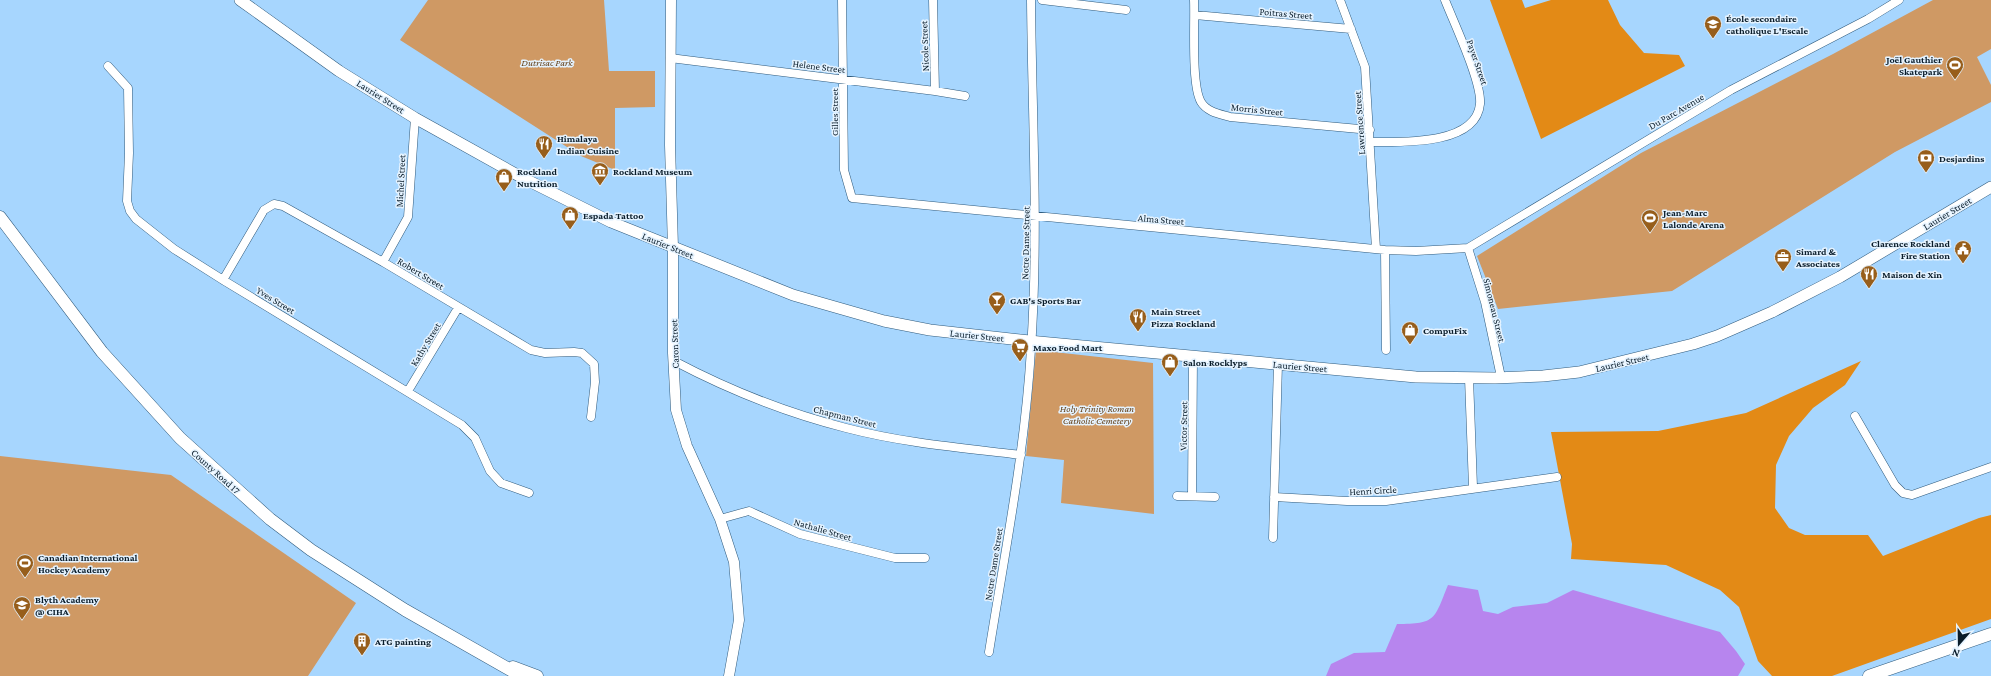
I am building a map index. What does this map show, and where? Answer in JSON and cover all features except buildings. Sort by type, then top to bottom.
[{"type":"main road","name":"Laurier Street","points":[[240,0],[339,71],[416,118],[521,177],[611,222],[793,295],[884,321],[930,330],[1032,341],[1404,376],[1501,378],[1548,376],[1587,370],[1656,354],[1717,336],[1772,312],[1840,277],[1991,187]]},
{"type":"main road","name":"County Road 17","points":[[0,217],[102,352],[185,443],[270,519],[311,550],[405,610],[492,658],[520,676]]},
{"type":"main road","points":[[1869,676],[1991,634]]},
{"type":"main road","name":"County Road 17","points":[[492,658],[536,676]]},
{"type":"street","name":"Caron Street","points":[[670,0],[674,361],[676,410],[679,424],[687,446],[720,519],[734,562],[739,620],[729,676]]},
{"type":"street","name":"Gilles Street","points":[[842,0],[844,170],[852,198]]},
{"type":"street","name":"Nicole Street","points":[[933,0],[935,91]]},
{"type":"street","name":"Notre Dame Street","points":[[989,652],[1021,455],[1032,341],[1036,217],[1032,107],[1031,0]]},
{"type":"street","points":[[1042,0],[1126,10]]},
{"type":"street","name":"Morris Street","points":[[1194,0],[1196,83],[1201,102],[1213,112],[1230,117],[1370,130]]},
{"type":"street","name":"Lawrence Street","points":[[1340,0],[1365,66],[1376,249]]},
{"type":"street","name":"Payer Street","points":[[1370,142],[1404,142],[1440,138],[1458,132],[1473,120],[1480,105],[1477,86],[1445,0]]},
{"type":"street","name":"Du Parc Avenue","points":[[1468,248],[1731,90],[1861,22],[1899,0]]},
{"type":"street","name":"Poitras Street","points":[[1194,15],[1352,29]]},
{"type":"street","name":"Helene Street","points":[[670,58],[844,79],[965,96]]},
{"type":"street","name":"Yves Street","points":[[108,66],[128,88],[129,153],[127,201],[130,211],[136,219],[174,249],[223,280],[462,424],[475,438],[490,471],[502,483],[529,493]]},
{"type":"street","name":"Michel Street","points":[[383,262],[408,216],[416,118]]},
{"type":"street","name":"Alma Street","points":[[852,198],[1385,250],[1416,251],[1468,248]]},
{"type":"street","name":"Robert Street","points":[[223,280],[264,210],[274,204],[283,206],[383,262],[458,308],[531,350],[545,353],[574,352],[582,354],[594,364],[595,382],[592,417]]},
{"type":"street","name":"Simoneau Street","points":[[1468,248],[1485,302],[1501,378]]},
{"type":"street","points":[[1385,250],[1386,350]]},
{"type":"street","name":"Kathy Street","points":[[408,391],[458,308]]},
{"type":"street","name":"Victor Street","points":[[1192,496],[1193,356]]},
{"type":"street","name":"Chapman Street","points":[[674,361],[700,375],[788,411],[847,429],[925,444],[1021,455]]},
{"type":"street","points":[[1273,538],[1278,364]]},
{"type":"street","points":[[1469,378],[1473,487]]},
{"type":"street","points":[[1855,416],[1895,485],[1903,493],[1912,494],[1991,467]]},
{"type":"street","name":"Henri Circle","points":[[1274,497],[1347,501],[1386,501],[1473,487],[1557,477]]},
{"type":"street","points":[[1177,496],[1216,497]]},
{"type":"street","name":"Nathalie Street","points":[[720,519],[749,511],[800,534],[895,558],[925,558]]},
{"type":"green space","name":"Dutrisac Park","points":[[428,0],[604,0],[609,71],[655,71],[655,107],[615,108],[615,170],[581,156],[400,40]]},
{"type":"green space","points":[[1933,0],[1991,0],[1991,49],[1977,57],[1991,85],[1991,102],[1895,152],[1672,291],[1498,309],[1477,256],[1641,153],[1833,54]]},
{"type":"green space","name":"Holy Trinity Roman Catholic Cemetery","points":[[1036,350],[1153,363],[1154,514],[1061,503],[1064,460],[1026,456]]},
{"type":"green space","points":[[0,456],[171,475],[356,603],[308,676],[0,676]]},
{"type":"shaded area","points":[[1490,0],[1522,0],[1525,8],[1551,0],[1608,0],[1620,25],[1644,53],[1679,55],[1685,66],[1541,139]]},
{"type":"shaded area","points":[[1861,361],[1845,385],[1813,408],[1789,436],[1776,465],[1775,508],[1789,528],[1805,535],[1868,535],[1883,556],[1979,518],[1991,515],[1991,619],[1832,676],[1772,676],[1758,661],[1739,607],[1720,590],[1666,565],[1571,559],[1572,544],[1551,432],[1658,431],[1746,413]]},
{"type":"shaded area","points":[[1448,585],[1478,590],[1483,611],[1498,614],[1513,607],[1547,603],[1573,590],[1720,632],[1745,664],[1738,676],[1326,676],[1331,664],[1354,653],[1385,652],[1397,624],[1420,623],[1427,621],[1436,612]]},
{"type":"place","name":"École secondaire catholique L'Escale","points":[[1713,39]]},
{"type":"place","name":"Joël Gauthier Skatepark","points":[[1955,80]]},
{"type":"place","name":"Himalaya Indian Cuisine","points":[[544,159]]},
{"type":"place","name":"Desjardins","points":[[1926,173]]},
{"type":"place","name":"Rockland Museum","points":[[600,186]]},
{"type":"place","name":"Rockland Nutrition","points":[[504,192]]},
{"type":"place","name":"Espada Tattoo","points":[[570,230]]},
{"type":"place","name":"Jean-Marc Lalonde Arena","points":[[1650,233]]},
{"type":"place","name":"Clarence Rockland Fire Station","points":[[1963,264]]},
{"type":"place","name":"Simard & Associates","points":[[1783,272]]},
{"type":"place","name":"Maison de Xin","points":[[1869,289]]},
{"type":"place","name":"GAB's Sports Bar","points":[[997,315]]},
{"type":"place","name":"Main Street Pizza Rockland","points":[[1138,332]]},
{"type":"place","name":"CompuFix","points":[[1410,345]]},
{"type":"place","name":"Maxo Food Mart","points":[[1020,362]]},
{"type":"place","name":"Salon Rocklyps","points":[[1170,377]]},
{"type":"place","name":"Canadian International Hockey Academy","points":[[25,578]]},
{"type":"place","name":"Blyth Academy @ CIHA","points":[[22,620]]},
{"type":"place","name":"ATG painting","points":[[362,656]]}]
